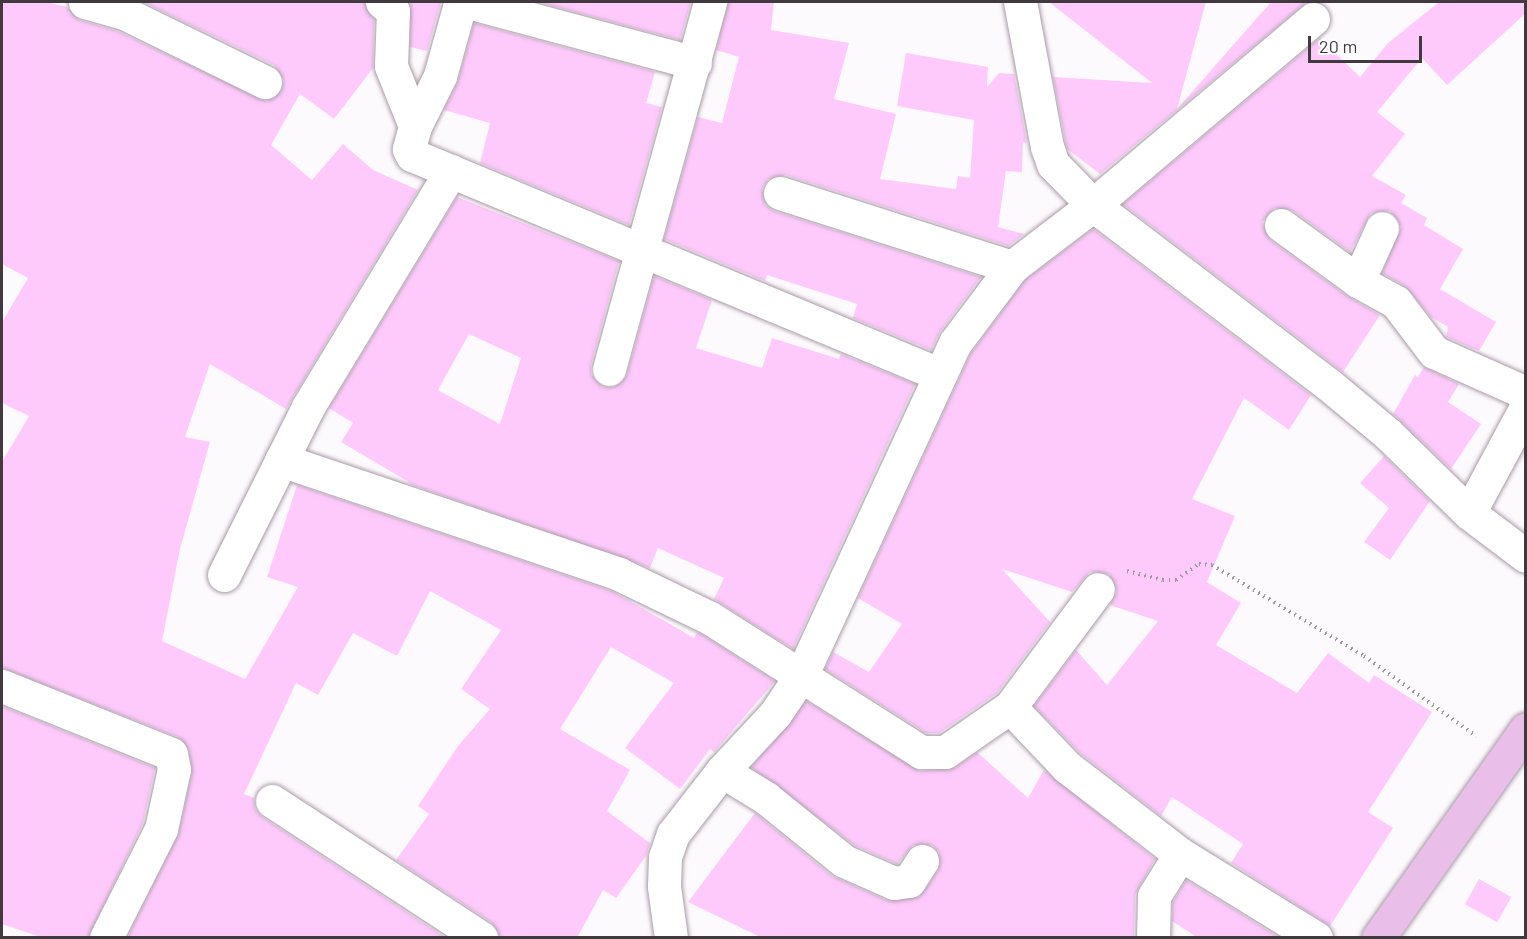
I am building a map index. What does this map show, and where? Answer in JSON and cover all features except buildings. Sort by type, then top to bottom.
[{"type":"main road","points":[[1378,938],[1526,729]]},
{"type":"street","points":[[85,2],[124,13],[265,82]]},
{"type":"street","points":[[382,2],[393,11],[392,66],[416,126]]},
{"type":"street","points":[[695,63],[468,2],[460,4],[440,76],[416,126],[409,149],[412,155],[939,374]]},
{"type":"street","points":[[609,369],[644,251],[710,2]]},
{"type":"street","points":[[1020,2],[1047,147],[1053,164],[1093,205],[1328,384],[1388,434],[1469,513],[1526,556]]},
{"type":"street","points":[[671,938],[666,919],[664,857],[673,834],[722,771],[776,714],[802,674],[939,374],[966,326],[1012,267],[1093,205],[1313,19]]},
{"type":"street","points":[[225,575],[308,407],[451,171]]},
{"type":"street","points":[[780,193],[1012,267]]},
{"type":"street","points":[[1281,225],[1358,281],[1396,302],[1423,342],[1434,352],[1524,392],[1526,398]]},
{"type":"street","points":[[1358,281],[1382,228]]},
{"type":"street","points":[[1469,513],[1526,407]]},
{"type":"street","points":[[281,460],[619,574],[710,618],[802,674],[921,752],[945,752],[1010,707],[1098,589]]},
{"type":"street","points":[[2,686],[171,754],[174,769],[161,829],[106,938]]},
{"type":"street","points":[[1010,707],[1067,767],[1180,854],[1316,938]]},
{"type":"street","points":[[722,771],[766,798],[844,861],[894,883],[909,881],[922,861]]},
{"type":"street","points":[[272,801],[481,938]]},
{"type":"street","points":[[1153,938],[1154,896],[1180,854]]},
{"type":"path","points":[[1098,589],[1120,570],[1176,580],[1199,564],[1212,565],[1364,656],[1506,757]]}]
